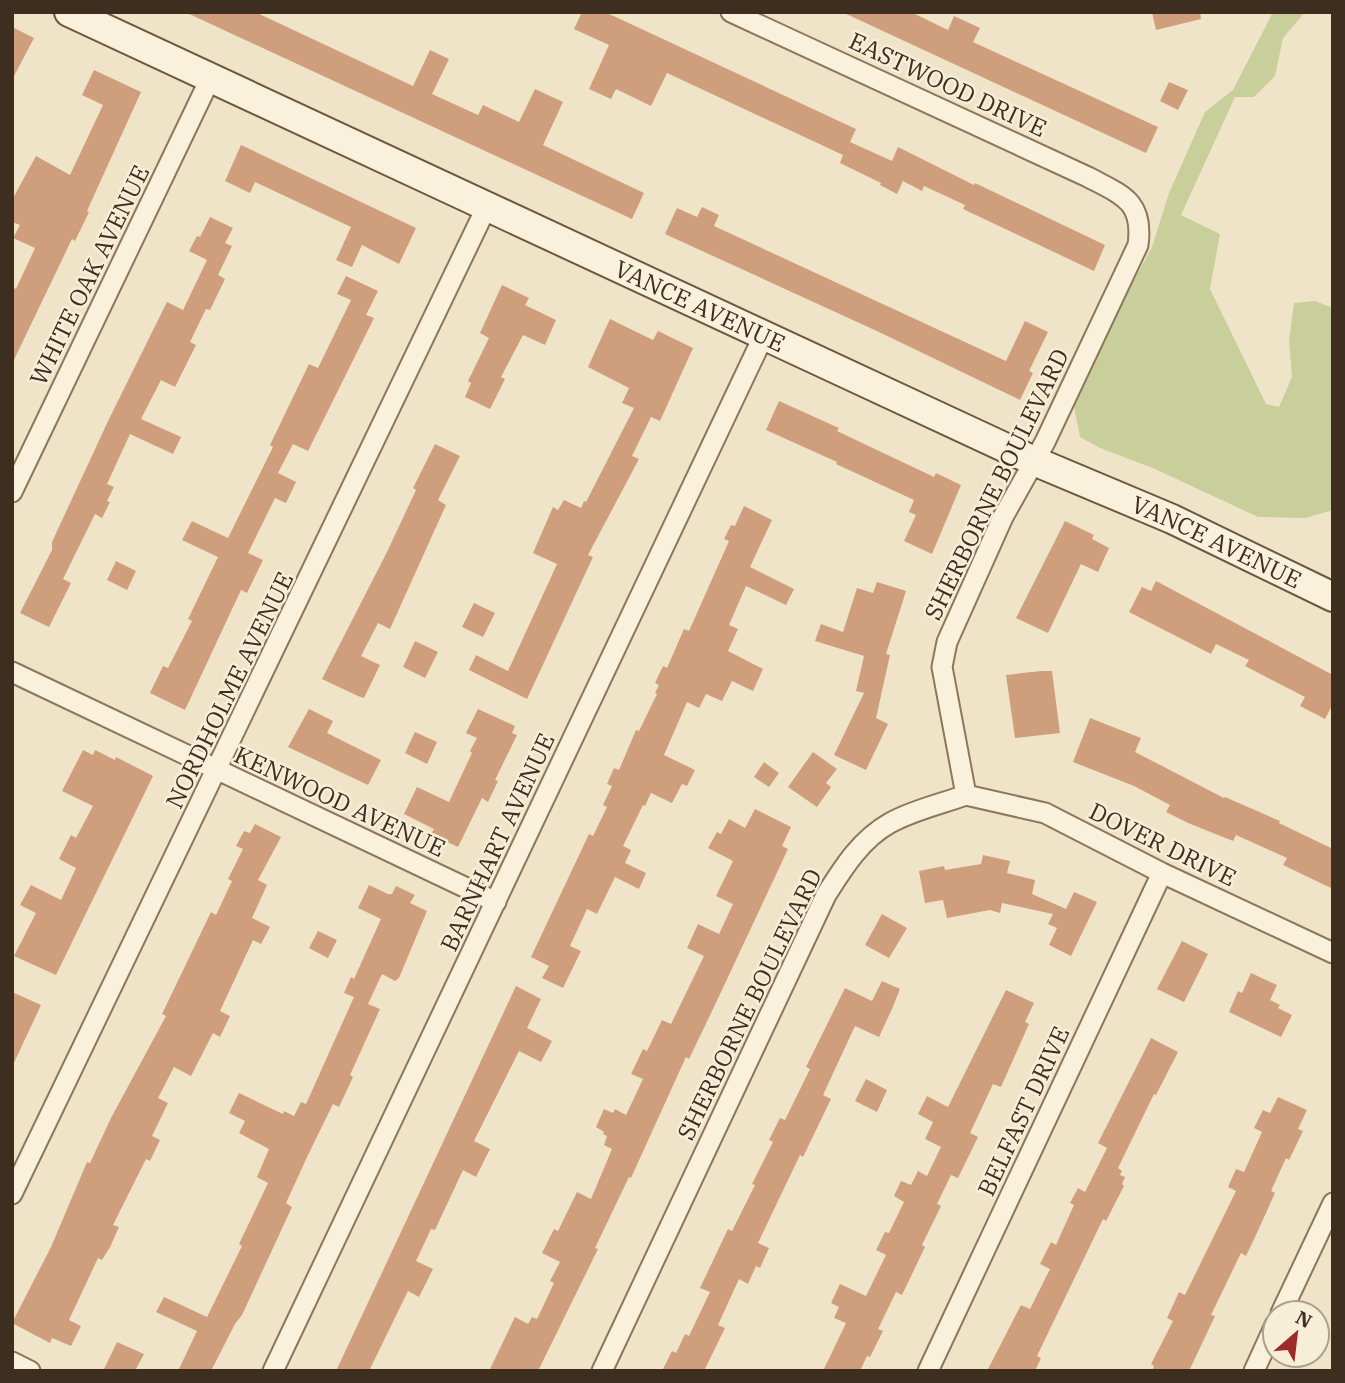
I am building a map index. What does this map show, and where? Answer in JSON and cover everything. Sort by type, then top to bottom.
[{"type":"street","name":"VANCE AVENUE","points":[[69,12],[1034,461],[1172,519],[1333,597]]},
{"type":"street","name":"EASTWOOD DRIVE","points":[[731,12],[1055,161],[1114,191],[1129,202],[1136,213]]},
{"type":"street","name":"WHITE OAK AVENUE","points":[[12,492],[210,79]]},
{"type":"street","name":"NORDHOLME AVENUE","points":[[12,1194],[487,206]]},
{"type":"street","name":"SHERBORNE BOULEVARD","points":[[602,1371],[826,895],[844,866],[862,844],[889,823],[966,795],[942,667],[947,642],[1003,517],[1034,461],[1138,245],[1140,226],[1136,213]]},
{"type":"street","name":"BARNHART AVENUE","points":[[274,1371],[764,335]]},
{"type":"street","name":"KENWOOD AVENUE","points":[[12,672],[496,902]]},
{"type":"street","name":"DOVER DRIVE","points":[[966,795],[1045,813],[1162,873],[1333,953]]},
{"type":"street","name":"BELFAST DRIVE","points":[[928,1371],[1162,873]]},
{"type":"street","points":[[1288,1299],[1333,1203]]},
{"type":"street","points":[[12,1362],[30,1371]]},
{"type":"green space","points":[[1273,12],[1305,12],[1283,38],[1275,76],[1254,97],[1235,97],[1181,215],[1220,234],[1210,289],[1266,404],[1279,407],[1292,377],[1289,341],[1294,303],[1315,301],[1333,308],[1333,510],[1305,518],[1258,517],[1155,469],[1100,448],[1080,437],[1074,407],[1121,304],[1152,247],[1169,193],[1205,112],[1233,90]]},
{"type":"building","points":[[185,12],[255,12],[413,86],[430,50],[449,59],[432,94],[478,115],[483,105],[519,122],[535,89],[563,102],[543,145],[644,193],[632,219]]},
{"type":"building","points":[[582,12],[605,12],[856,129],[850,142],[892,161],[898,147],[1105,245],[1094,271],[963,209],[965,205],[924,186],[922,191],[903,181],[897,194],[840,163],[843,155],[667,73],[651,106],[616,89],[611,99],[589,89],[609,45],[574,29]]},
{"type":"building","points":[[842,12],[911,12],[948,30],[954,16],[980,28],[973,42],[1158,127],[1146,153]]},
{"type":"building","points":[[1152,12],[1200,12],[1201,19],[1156,30]]},
{"type":"building","points":[[12,27],[34,38],[12,80]]},
{"type":"building","points":[[94,70],[141,92],[87,211],[89,212],[75,241],[72,239],[12,364],[12,287],[16,289],[35,248],[13,238],[20,225],[12,222],[12,200],[36,156],[70,175],[103,105],[82,95]]},
{"type":"building","points":[[1169,82],[1188,90],[1178,110],[1160,101]]},
{"type":"building","points":[[241,145],[416,228],[399,264],[362,245],[352,267],[336,260],[351,227],[255,182],[250,193],[225,181]]},
{"type":"building","points":[[702,207],[719,215],[714,226],[1006,361],[1025,321],[1048,332],[1029,371],[1033,373],[1020,400],[665,234],[677,208],[697,217]]},
{"type":"building","points":[[210,217],[233,228],[225,243],[232,246],[218,275],[225,279],[190,342],[196,345],[175,387],[161,380],[141,419],[181,437],[173,454],[130,434],[107,484],[114,487],[107,501],[110,502],[102,518],[95,514],[63,579],[71,583],[49,627],[20,613],[52,550],[52,542],[109,419],[167,302],[183,310],[207,260],[189,251]]},
{"type":"building","points":[[346,276],[378,291],[366,315],[374,318],[308,451],[293,444],[278,473],[296,482],[286,503],[275,498],[248,553],[263,560],[247,593],[241,590],[185,710],[150,693],[163,666],[168,668],[192,621],[188,619],[218,557],[182,540],[192,521],[228,538],[273,447],[270,445],[309,364],[318,368],[351,300],[337,294]]},
{"type":"building","points":[[502,285],[529,298],[525,305],[556,320],[545,345],[523,335],[501,377],[505,379],[490,409],[465,397],[471,383],[468,381],[489,338],[480,333]]},
{"type":"building","points":[[610,319],[653,340],[658,331],[693,348],[660,421],[651,417],[632,456],[639,459],[588,555],[593,557],[527,699],[469,670],[476,655],[508,671],[557,564],[533,553],[553,507],[558,510],[564,500],[581,508],[584,501],[586,502],[634,408],[622,403],[629,388],[588,367]]},
{"type":"building","points":[[779,401],[839,428],[837,431],[934,477],[936,473],[961,485],[932,554],[904,541],[916,515],[909,512],[914,500],[766,430]]},
{"type":"building","points":[[435,444],[460,456],[438,500],[446,505],[390,629],[378,623],[361,656],[380,665],[364,698],[322,679],[387,552],[416,490],[413,488]]},
{"type":"building","points":[[744,506],[772,520],[750,567],[794,589],[786,605],[746,586],[729,625],[738,629],[728,651],[763,669],[753,691],[732,681],[722,701],[706,694],[699,708],[687,702],[664,755],[695,770],[687,786],[682,784],[672,803],[651,793],[645,806],[643,805],[623,846],[631,850],[625,863],[646,873],[639,889],[615,877],[597,914],[587,909],[570,946],[581,951],[563,988],[542,978],[549,966],[531,957],[589,834],[593,836],[607,807],[603,805],[612,786],[607,784],[614,768],[619,770],[636,730],[639,731],[657,694],[655,693],[659,685],[655,683],[663,666],[667,668],[684,629],[689,631],[729,541],[724,539],[731,525],[735,526]]},
{"type":"building","points":[[1065,521],[1094,535],[1092,539],[1109,548],[1098,572],[1081,564],[1048,633],[1016,618]]},
{"type":"building","points":[[116,561],[136,571],[127,590],[107,580]]},
{"type":"building","points":[[1156,581],[1333,675],[1333,704],[1325,719],[1300,706],[1305,697],[1245,666],[1249,660],[1216,644],[1211,654],[1129,612],[1142,587],[1151,591]]},
{"type":"building","points":[[877,582],[906,591],[886,654],[890,655],[876,718],[888,724],[866,770],[834,755],[864,693],[856,691],[864,656],[815,641],[821,624],[843,632],[857,588],[873,593]]},
{"type":"building","points":[[474,603],[495,613],[483,637],[462,627]]},
{"type":"building","points":[[415,641],[438,652],[425,678],[403,667]]},
{"type":"building","points":[[1052,671],[1060,733],[1015,738],[1006,675]]},
{"type":"building","points":[[309,709],[333,721],[327,733],[381,760],[368,785],[288,747]]},
{"type":"building","points":[[478,709],[515,726],[512,733],[517,735],[495,780],[498,781],[488,802],[482,798],[458,847],[431,834],[434,829],[404,814],[417,787],[449,802],[477,738],[466,733]]},
{"type":"building","points":[[1090,718],[1141,738],[1135,752],[1224,798],[1280,821],[1279,823],[1333,849],[1333,889],[1283,865],[1287,858],[1236,835],[1233,841],[1188,823],[1166,812],[1170,805],[1134,786],[1073,762]]},
{"type":"building","points":[[415,732],[437,742],[427,764],[405,753]]},
{"type":"building","points":[[83,750],[93,755],[95,750],[115,760],[116,757],[153,776],[56,975],[14,956],[36,913],[20,905],[31,885],[61,900],[76,868],[59,859],[71,835],[76,838],[93,806],[62,791]]},
{"type":"building","points":[[813,752],[837,769],[826,783],[831,787],[817,807],[788,787]]},
{"type":"building","points":[[764,762],[779,773],[769,787],[754,777]]},
{"type":"building","points":[[755,809],[791,827],[782,846],[788,849],[714,1007],[689,1059],[686,1057],[631,1178],[629,1177],[595,1248],[598,1249],[538,1371],[489,1371],[515,1317],[528,1324],[532,1317],[537,1319],[554,1283],[550,1281],[560,1262],[542,1253],[554,1229],[558,1231],[577,1192],[591,1199],[612,1149],[604,1145],[607,1136],[596,1127],[604,1109],[613,1113],[615,1109],[626,1115],[643,1079],[631,1074],[643,1049],[647,1051],[662,1020],[671,1024],[704,956],[687,948],[698,924],[719,934],[733,904],[716,896],[733,861],[708,848],[717,832],[721,834],[729,819],[745,828]]},
{"type":"building","points":[[255,824],[281,837],[258,880],[267,885],[252,918],[270,927],[261,944],[253,940],[220,1011],[230,1016],[220,1037],[213,1033],[191,1076],[174,1067],[158,1098],[168,1103],[152,1136],[160,1140],[150,1161],[146,1159],[113,1225],[119,1227],[110,1247],[102,1260],[98,1258],[69,1320],[81,1326],[71,1346],[52,1338],[50,1343],[12,1323],[51,1247],[87,1162],[90,1163],[166,1016],[162,1014],[211,912],[216,915],[232,881],[228,879],[243,849],[236,846],[244,831],[250,833]]},
{"type":"building","points":[[983,855],[1010,861],[1007,873],[1035,880],[1032,894],[1066,909],[1074,892],[1097,902],[1071,956],[1049,945],[1057,928],[1048,924],[1053,914],[1002,903],[1000,913],[990,910],[947,918],[943,900],[925,903],[919,871],[944,866],[945,870],[981,864]]},
{"type":"building","points":[[369,885],[388,894],[392,894],[396,886],[415,895],[410,903],[427,911],[399,978],[395,981],[382,974],[368,1004],[380,1009],[350,1075],[353,1077],[339,1107],[333,1104],[308,1155],[286,1203],[292,1207],[242,1315],[211,1371],[178,1371],[197,1331],[156,1312],[164,1297],[207,1317],[242,1246],[239,1244],[268,1183],[257,1177],[269,1149],[239,1133],[245,1121],[229,1113],[239,1093],[283,1114],[284,1111],[294,1116],[301,1102],[306,1104],[354,997],[344,993],[351,977],[354,979],[381,919],[358,908]]},
{"type":"building","points":[[882,914],[907,928],[889,958],[865,945]]},
{"type":"building","points":[[318,931],[337,940],[328,958],[309,948]]},
{"type":"building","points":[[1182,941],[1208,954],[1184,1002],[1157,989]]},
{"type":"building","points":[[1251,973],[1277,985],[1270,1000],[1280,1005],[1278,1008],[1292,1015],[1281,1037],[1229,1012],[1238,991],[1242,993]]},
{"type":"building","points":[[882,981],[900,989],[892,1009],[879,1037],[855,1026],[823,1095],[831,1099],[803,1157],[800,1155],[758,1243],[769,1248],[760,1268],[756,1266],[748,1284],[739,1279],[718,1325],[725,1328],[705,1369],[709,1371],[662,1371],[672,1351],[676,1353],[685,1334],[689,1336],[710,1292],[700,1288],[728,1229],[732,1231],[755,1185],[752,1184],[773,1142],[769,1140],[780,1118],[785,1120],[810,1069],[806,1067],[845,988],[872,1001]]},
{"type":"building","points":[[516,986],[541,999],[527,1028],[552,1041],[541,1062],[519,1051],[474,1141],[490,1149],[476,1177],[463,1170],[435,1230],[431,1229],[416,1261],[433,1269],[419,1297],[408,1291],[369,1371],[336,1371]]},
{"type":"building","points":[[1006,990],[1034,1003],[1025,1022],[1029,1024],[1001,1087],[993,1084],[970,1133],[978,1137],[958,1178],[951,1175],[937,1204],[941,1206],[922,1245],[925,1247],[902,1295],[896,1292],[878,1329],[883,1331],[870,1357],[867,1356],[860,1371],[823,1371],[846,1323],[834,1318],[839,1307],[831,1303],[840,1284],[866,1296],[886,1255],[876,1250],[885,1232],[889,1233],[904,1202],[894,1196],[901,1181],[911,1185],[918,1171],[927,1176],[941,1147],[925,1139],[933,1122],[918,1114],[927,1096],[948,1107]]},
{"type":"building","points":[[12,992],[41,1005],[12,1067]]},
{"type":"building","points":[[1151,1038],[1178,1052],[1118,1168],[1122,1171],[1120,1175],[1125,1177],[1122,1184],[1124,1186],[1106,1221],[1103,1219],[1037,1356],[1041,1358],[1035,1371],[987,1371],[1021,1305],[1030,1309],[1050,1269],[1040,1264],[1051,1242],[1056,1245],[1074,1205],[1070,1203],[1078,1188],[1085,1192],[1107,1148],[1098,1143]]},
{"type":"building","points":[[866,1079],[887,1090],[877,1112],[855,1101]]},
{"type":"building","points":[[1278,1097],[1307,1110],[1298,1129],[1303,1131],[1289,1160],[1286,1158],[1271,1191],[1275,1193],[1256,1235],[1246,1256],[1241,1253],[1211,1315],[1215,1316],[1189,1371],[1152,1371],[1154,1366],[1151,1364],[1173,1321],[1167,1318],[1179,1292],[1185,1295],[1236,1191],[1228,1187],[1236,1169],[1244,1172],[1262,1132],[1254,1128],[1263,1110],[1270,1113]]},
{"type":"building","points":[[117,1342],[144,1354],[135,1371],[103,1371]]}]
